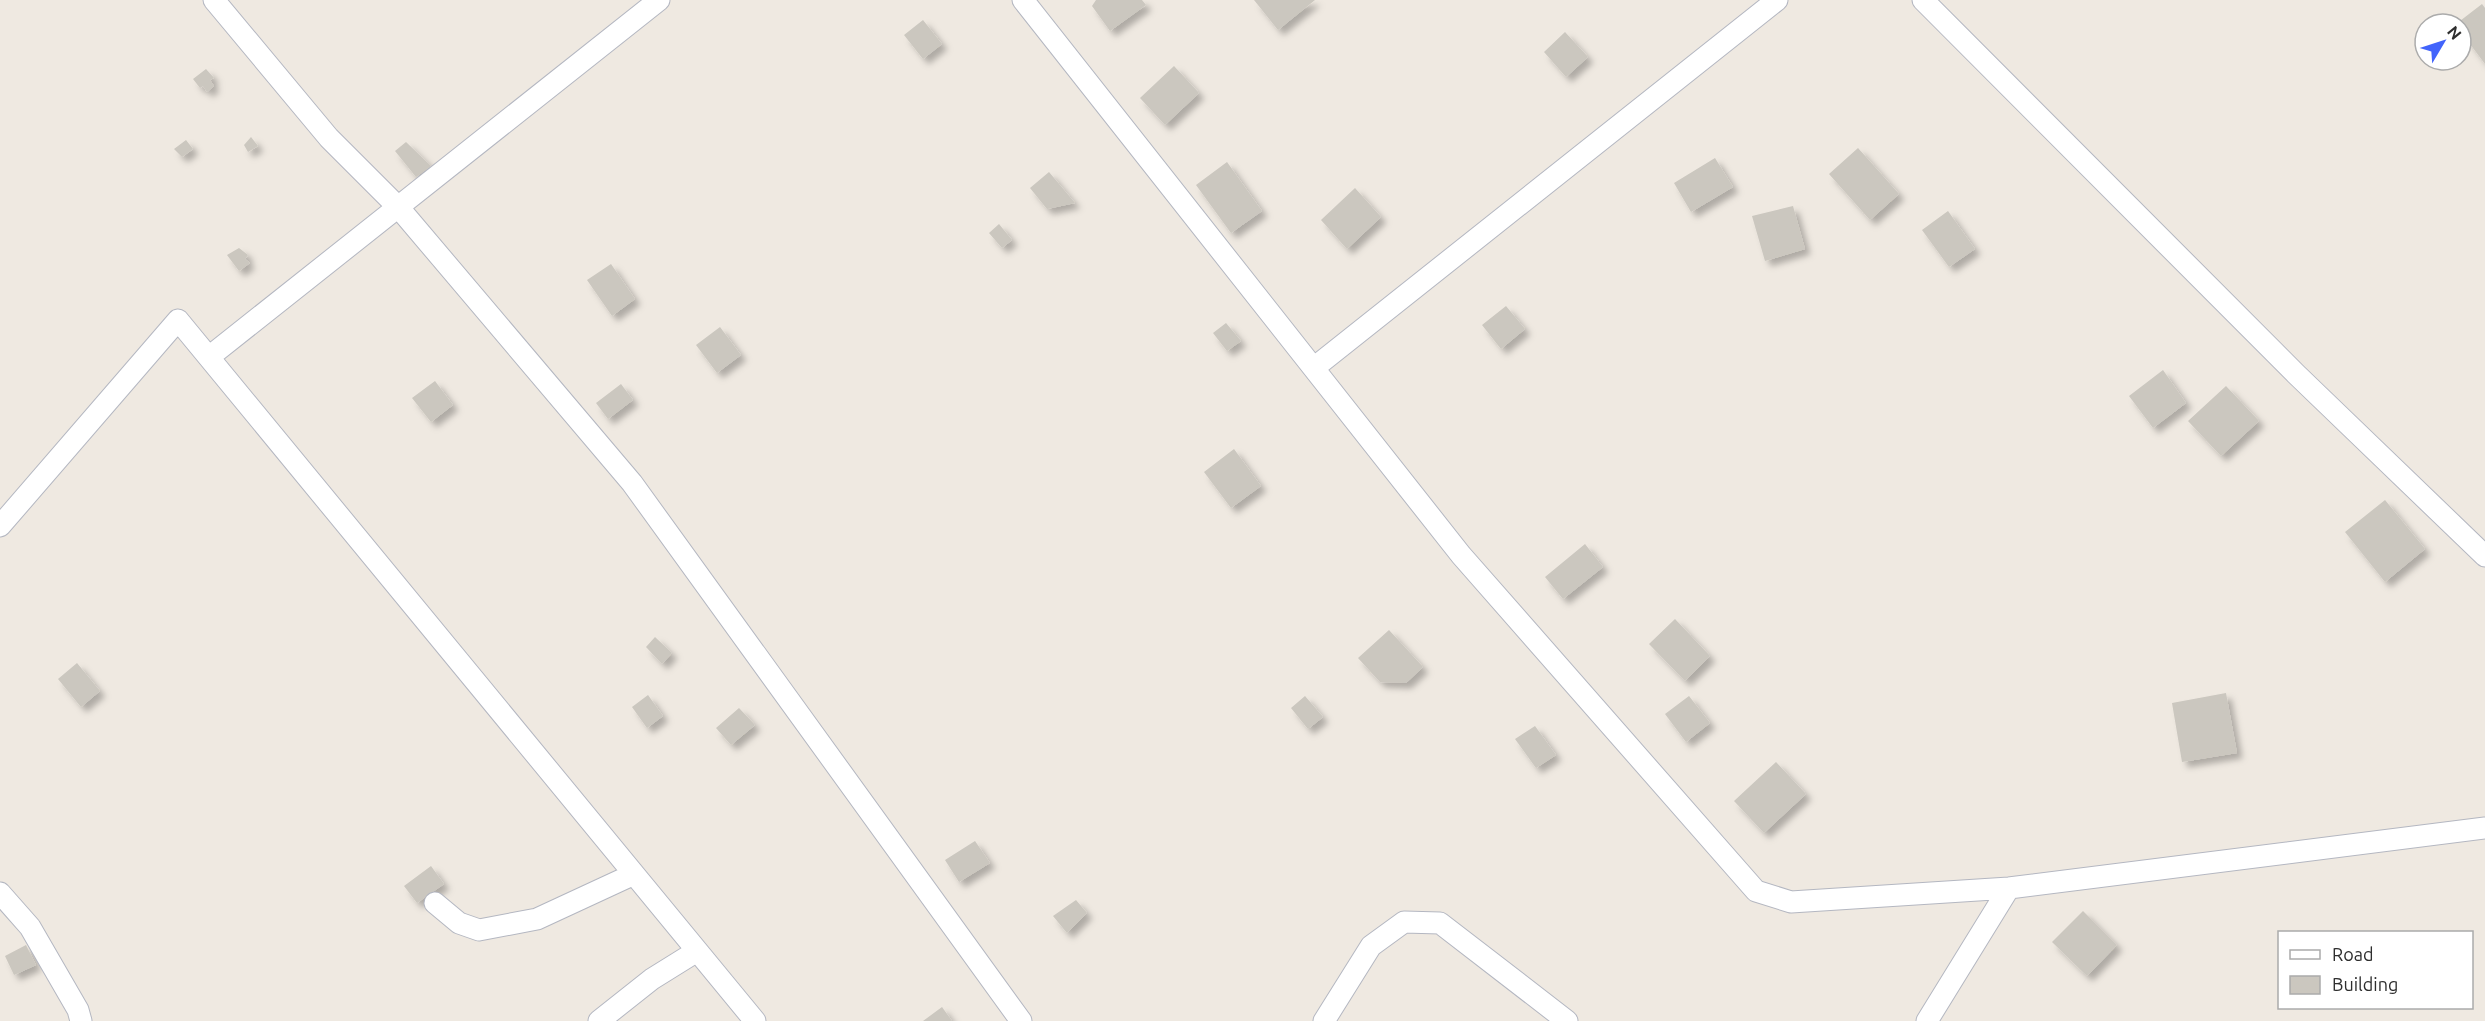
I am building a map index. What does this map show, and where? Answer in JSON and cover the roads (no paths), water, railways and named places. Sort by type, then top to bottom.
[{"type":"street","points":[[214,0],[329,138],[399,208],[632,483],[1021,1021]]},
{"type":"street","points":[[209,357],[658,0]]},
{"type":"street","points":[[1023,0],[1315,367],[1461,555],[1756,891],[1791,902],[2009,888],[2485,828]]},
{"type":"street","points":[[1315,367],[1777,0]]},
{"type":"street","points":[[1923,0],[2296,374],[2485,556]]},
{"type":"street","points":[[0,526],[178,320],[755,1021]]},
{"type":"street","points":[[435,903],[459,923],[479,930],[537,919],[633,875]]},
{"type":"street","points":[[1927,1021],[2009,888]]},
{"type":"street","points":[[0,893],[30,927],[78,1010],[81,1021]]},
{"type":"street","points":[[1324,1021],[1371,946],[1404,922],[1440,923],[1567,1021]]},
{"type":"street","points":[[599,1021],[652,980],[697,951]]}]
